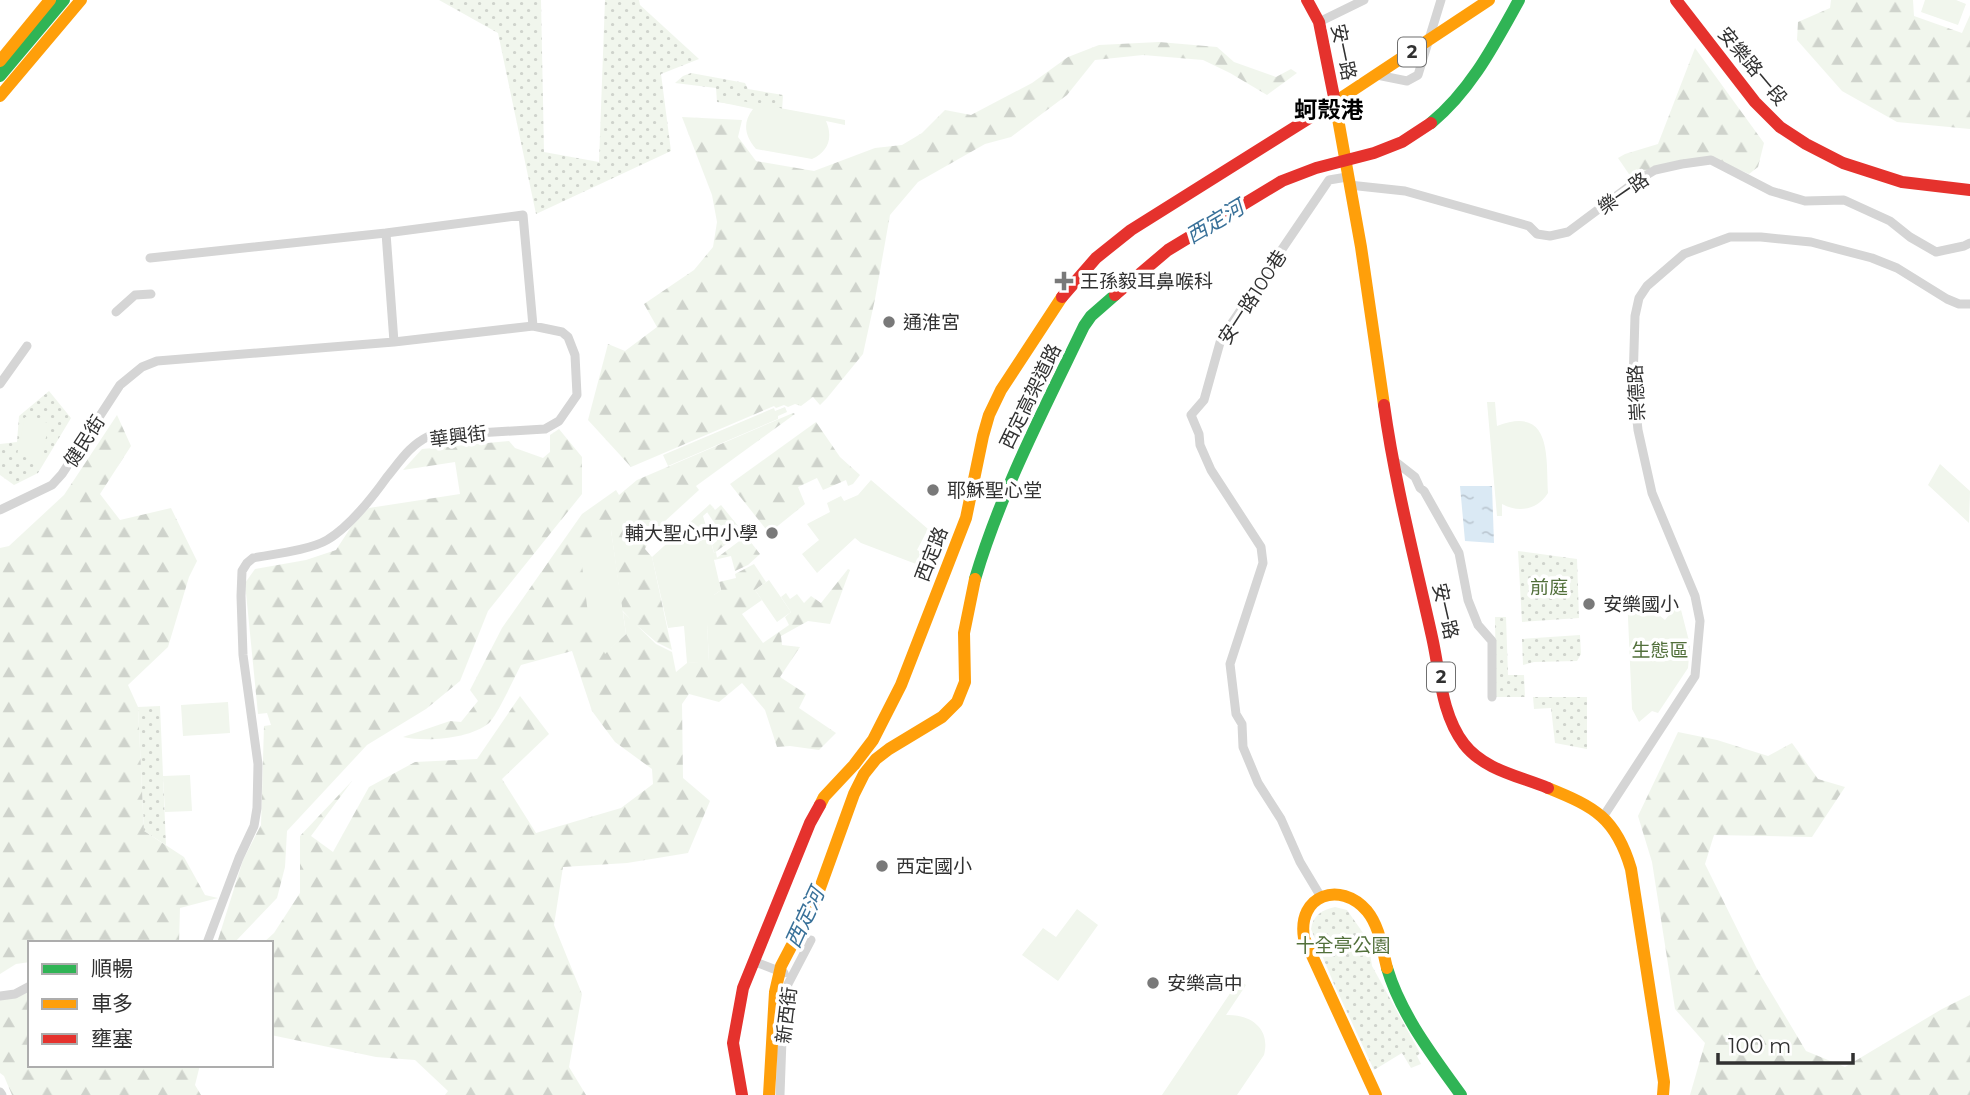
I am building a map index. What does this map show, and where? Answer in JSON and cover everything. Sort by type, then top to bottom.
[{"type":"street","points":[[0,61],[50,0]]},
{"type":"street","points":[[0,76],[64,0]]},
{"type":"street","points":[[0,96],[81,0]]},
{"type":"street","name":"安一路","points":[[1307,0],[1319,22],[1335,102],[1363,260],[1391,458],[1435,645],[1447,712],[1459,738],[1477,758],[1587,806],[1603,817],[1619,836],[1631,869],[1664,1082],[1663,1095]]},
{"type":"street","points":[[1319,22],[1364,0]]},
{"type":"street","points":[[1377,75],[1407,81],[1418,75],[1441,0]]},
{"type":"street","name":"2","points":[[1335,102],[1489,0]]},
{"type":"street","name":"西定高架道路","points":[[769,1095],[775,992],[781,966],[816,900],[854,794],[864,774],[889,748],[942,718],[957,702],[965,682],[964,633],[975,579],[990,530],[1005,492],[1091,316],[1160,256],[1284,180],[1401,144],[1436,121],[1457,101],[1478,72],[1519,0]]},
{"type":"street","name":"安樂路一段","points":[[1676,0],[1755,102],[1780,127],[1806,144],[1843,163],[1902,183],[1970,190]]},
{"type":"street","name":"西定路","points":[[742,1095],[734,1057],[734,1029],[743,988],[810,823],[824,797],[873,740],[901,685],[953,555],[973,495],[985,425],[994,402],[1049,314],[1076,277],[1099,254],[1118,239],[1335,102]]},
{"type":"street","name":"樂一路","points":[[1346,171],[1405,191],[1529,226],[1537,234],[1550,236],[1568,232],[1656,170],[1682,163],[1711,160],[1771,191],[1805,201],[1844,200],[1890,221],[1936,252],[1970,243]]},
{"type":"street","name":"安一路100巷","points":[[1321,897],[1300,862],[1281,820],[1258,783],[1243,747],[1242,724],[1236,714],[1230,664],[1263,563],[1261,547],[1211,470],[1191,415],[1204,400],[1226,330],[1329,180],[1346,171]]},
{"type":"street","points":[[150,258],[386,233],[523,215],[533,326]]},
{"type":"street","points":[[386,233],[394,342]]},
{"type":"street","name":"崇德路","points":[[1603,817],[1695,676],[1697,667],[1699,609],[1652,493],[1638,430],[1633,383],[1635,316],[1639,298],[1647,286],[1684,254],[1730,237],[1761,237],[1811,242],[1872,258],[1897,268],[1947,299],[1959,304],[1970,304]]},
{"type":"street","points":[[116,312],[135,295],[150,294]]},
{"type":"street","name":"華興街","points":[[157,361],[394,342],[533,326],[562,331],[568,337],[575,355],[577,395],[559,421],[545,429],[429,436],[422,439],[410,448],[341,531],[330,539],[320,544],[253,558],[247,563],[243,571],[241,596],[243,643],[258,764],[257,808],[254,826],[208,941]]},
{"type":"street","points":[[0,384],[27,346]]},
{"type":"street","name":"健民街","points":[[0,510],[52,485],[120,385],[142,367],[157,361]]},
{"type":"street","points":[[1391,458],[1415,477],[1459,553],[1468,600],[1478,625],[1492,641],[1492,697]]},
{"type":"street","points":[[1376,1095],[1304,938],[1302,925],[1305,914],[1314,901],[1328,894],[1346,896],[1356,901],[1370,915],[1400,1000],[1461,1095]]},
{"type":"street","name":"新西街","points":[[779,1095],[788,984],[811,940]]},
{"type":"street","points":[[753,961],[792,976]]},
{"type":"street","points":[[0,996],[15,994],[28,987]]},
{"type":"green space","points":[[439,0],[541,0],[544,152],[599,162],[605,0],[639,0],[640,5],[699,59],[661,74],[671,151],[536,214],[498,33]]},
{"type":"green space","points":[[1831,0],[1913,0],[1914,16],[1962,33],[1970,15],[1970,129],[1897,122],[1842,91],[1797,40],[1798,22],[1830,8]]},
{"type":"green space","points":[[1925,0],[1956,0],[1966,4],[1958,25],[1921,12]]},
{"type":"green space","points":[[1159,42],[1217,47],[1234,62],[1276,77],[1291,69],[1297,73],[1267,95],[1203,60],[1143,55],[1095,60],[1067,95],[1011,137],[985,144],[918,182],[890,215],[863,354],[820,405],[813,397],[801,406],[774,406],[631,467],[588,420],[608,344],[625,351],[657,327],[644,304],[694,270],[713,247],[717,222],[712,195],[682,117],[742,120],[738,137],[756,161],[814,171],[875,148],[902,145],[922,133],[945,110],[971,115],[1032,83],[1068,57],[1099,45]]},
{"type":"green space","points":[[1695,48],[1764,143],[1758,167],[1749,174],[1708,156],[1633,180],[1618,158],[1658,144]]},
{"type":"green space","points":[[691,73],[745,83],[748,89],[783,95],[782,111],[717,102],[716,88],[675,83]]},
{"type":"green space","points":[[720,97],[845,120],[845,125],[826,121],[828,143],[818,156],[812,159],[756,149],[746,129],[747,119],[753,109],[719,102]]},
{"type":"green space","points":[[49,391],[71,418],[38,473],[14,485],[0,475],[0,444],[17,442],[19,416]]},
{"type":"green space","points":[[1487,402],[1495,402],[1497,426],[1515,421],[1528,422],[1537,428],[1542,438],[1547,464],[1548,493],[1544,499],[1521,509],[1502,504],[1502,516],[1497,516]]},
{"type":"green space","points":[[785,407],[787,412],[778,416],[778,419],[668,466],[663,455],[774,408],[775,411]]},
{"type":"green space","points":[[795,414],[696,486],[699,490],[652,533],[645,549],[652,557],[672,650],[656,642],[636,625],[656,644],[672,652],[676,672],[687,663],[709,661],[707,624],[714,595],[721,590],[719,582],[736,578],[735,574],[754,564],[766,582],[755,590],[762,600],[742,614],[763,643],[789,625],[785,617],[791,612],[781,597],[786,593],[790,599],[797,594],[804,603],[811,596],[821,603],[848,569],[850,570],[830,624],[808,621],[781,636],[782,645],[800,647],[780,677],[806,694],[799,708],[836,733],[819,750],[777,747],[765,710],[742,683],[719,702],[689,694],[682,704],[683,778],[710,801],[688,853],[627,863],[563,867],[554,925],[582,994],[569,1067],[586,1095],[445,1095],[448,1091],[415,1060],[376,1057],[273,1035],[273,941],[265,941],[274,933],[300,893],[300,836],[352,781],[311,836],[333,852],[369,787],[415,762],[477,759],[520,696],[549,734],[502,779],[536,833],[621,808],[653,784],[652,769],[615,742],[592,711],[572,651],[521,665],[497,713],[481,728],[447,738],[403,737],[450,721],[461,722],[478,701],[470,690],[502,628],[582,514],[616,490],[619,495],[637,480]],"holes":[[[611,530],[622,610],[631,619],[623,612],[626,634],[605,653]]]},
{"type":"green space","points":[[117,415],[131,446],[100,494],[120,520],[171,508],[197,561],[189,577],[168,647],[128,685],[138,707],[144,831],[184,857],[205,895],[218,898],[180,908],[179,941],[28,941],[28,962],[16,964],[0,974],[0,548],[9,546],[64,495]]},
{"type":"green space","points":[[25,417],[49,423],[41,461],[17,455]]},
{"type":"green space","points":[[816,422],[840,457],[860,475],[848,486],[846,480],[823,490],[817,478],[798,487],[805,504],[769,533],[730,484]]},
{"type":"green space","points":[[559,429],[582,457],[582,494],[488,611],[460,681],[426,709],[367,745],[287,831],[285,867],[277,898],[236,941],[218,941],[243,860],[261,825],[264,726],[271,725],[267,713],[258,714],[245,583],[255,569],[306,560],[336,550],[351,527],[369,508],[460,494],[455,462],[403,470],[422,449],[509,441],[515,448],[543,458],[550,452],[550,435]]},
{"type":"green space","points":[[1940,464],[1970,491],[1969,523],[1928,485]]},
{"type":"green space","points":[[871,480],[928,529],[917,550],[921,552],[916,564],[861,543],[855,538],[817,573],[802,554],[819,540],[807,524],[830,512],[827,503],[841,496],[844,501],[858,495]]},
{"type":"green space","points":[[710,504],[713,507],[703,516],[717,558],[714,560],[721,590],[714,595],[717,621],[707,624],[709,662],[687,663],[684,626],[668,628],[652,557]]},
{"type":"green space","points":[[721,505],[743,532],[714,553],[712,545],[717,541],[715,524],[707,512]]},
{"type":"green space","points":[[611,530],[626,634],[605,654],[588,614],[581,557],[595,531]]},
{"type":"green space","points":[[746,536],[760,554],[748,565],[735,571],[731,556],[714,560]]},
{"type":"green space","name":"前庭","points":[[1518,551],[1577,559],[1579,618],[1522,622]]},
{"type":"green space","points":[[769,580],[791,612],[777,622],[755,590]]},
{"type":"green space","name":"生態區","points":[[1627,595],[1637,597],[1665,620],[1679,602],[1690,645],[1688,668],[1658,713],[1652,711],[1639,722],[1632,709]]},
{"type":"green space","points":[[1495,617],[1506,617],[1508,675],[1524,675],[1525,697],[1496,697]]},
{"type":"green space","points":[[1580,635],[1581,654],[1577,661],[1534,662],[1523,665],[1522,639]]},
{"type":"green space","points":[[1533,697],[1587,697],[1587,749],[1555,743],[1551,708],[1534,709]]},
{"type":"green space","points":[[228,702],[230,733],[183,736],[181,705]]},
{"type":"green space","points":[[160,706],[166,845],[144,831],[138,707]]},
{"type":"green space","points":[[1678,732],[1717,740],[1768,756],[1792,743],[1818,779],[1845,787],[1812,837],[1714,835],[1705,864],[1757,969],[1806,1051],[1845,1067],[1970,995],[1970,1095],[1690,1095],[1705,1043],[1675,1009],[1652,862],[1638,816]]},
{"type":"green space","points":[[190,775],[192,811],[165,812],[163,776]]},
{"type":"green space","name":"十全亭公園","points":[[1335,907],[1347,910],[1368,940],[1372,966],[1420,1053],[1417,1056],[1421,1064],[1411,1068],[1402,1053],[1374,1070],[1311,929],[1319,914]]},
{"type":"green space","points":[[1077,909],[1098,925],[1058,981],[1022,955],[1043,928],[1056,937]]},
{"type":"green space","points":[[1239,980],[1246,985],[1226,1015],[1243,1017],[1257,1024],[1264,1037],[1264,1055],[1237,1095],[1162,1095]]},
{"type":"green space","points":[[28,992],[28,1067],[200,1067],[195,1085],[201,1095],[12,1095],[0,1073],[0,998]]},
{"type":"water","points":[[1460,486],[1492,486],[1494,543],[1465,541]]},
{"type":"traffic: fast","points":[[0,76],[64,0]]},
{"type":"traffic: fast","points":[[1431,123],[1470,81],[1519,0]]},
{"type":"traffic: fast","points":[[975,579],[1010,482],[1084,326],[1091,316],[1115,295]]},
{"type":"traffic: fast","points":[[1387,968],[1409,1019],[1461,1095]]},
{"type":"traffic: slow","points":[[0,61],[50,0]]},
{"type":"traffic: slow","points":[[0,96],[81,0]]},
{"type":"traffic: slow","points":[[1384,405],[1361,247],[1335,102],[1489,0]]},
{"type":"traffic: slow","points":[[820,805],[873,740],[901,685],[966,518],[989,415],[1001,390],[1062,297]]},
{"type":"traffic: slow","points":[[769,1095],[775,992],[781,966],[816,899],[854,794],[864,774],[876,759],[942,717],[957,702],[965,682],[964,633],[975,579]]},
{"type":"traffic: slow","points":[[1548,788],[1602,816],[1611,826],[1625,852],[1631,869],[1664,1082],[1663,1095]]},
{"type":"traffic: slow","points":[[1376,1095],[1304,938],[1307,911],[1314,902],[1333,895],[1356,901],[1367,911],[1378,931],[1387,968]]},
{"type":"traffic: jam","points":[[1062,297],[1096,258],[1131,230],[1335,102],[1319,22],[1307,0]]},
{"type":"traffic: jam","points":[[1676,0],[1755,102],[1780,127],[1806,144],[1843,163],[1902,182],[1970,190]]},
{"type":"traffic: jam","points":[[1115,295],[1168,250],[1282,181],[1316,168],[1374,153],[1402,142],[1431,123]]},
{"type":"traffic: jam","points":[[1384,405],[1400,493],[1450,720],[1464,744],[1481,760],[1548,788]]},
{"type":"traffic: jam","points":[[742,1095],[733,1043],[743,988],[810,823],[820,805]]},
{"type":"place","name":"王孫毅耳鼻喉科","points":[[1064,281]]},
{"type":"place","name":"通淮宮","points":[[889,322]]},
{"type":"place","name":"耶穌聖心堂","points":[[933,490]]},
{"type":"place","name":"輔大聖心中小學","points":[[772,533]]},
{"type":"place","name":"安樂國小","points":[[1589,604]]},
{"type":"place","name":"西定國小","points":[[882,866]]},
{"type":"place","name":"安樂高中","points":[[1153,983]]},
{"type":"district","name":"蚵殼港","points":[[1329,110]]},
{"type":"water label","name":"西定河","points":[[1215,222]]},
{"type":"water label","name":"西定河","points":[[805,918]]}]
